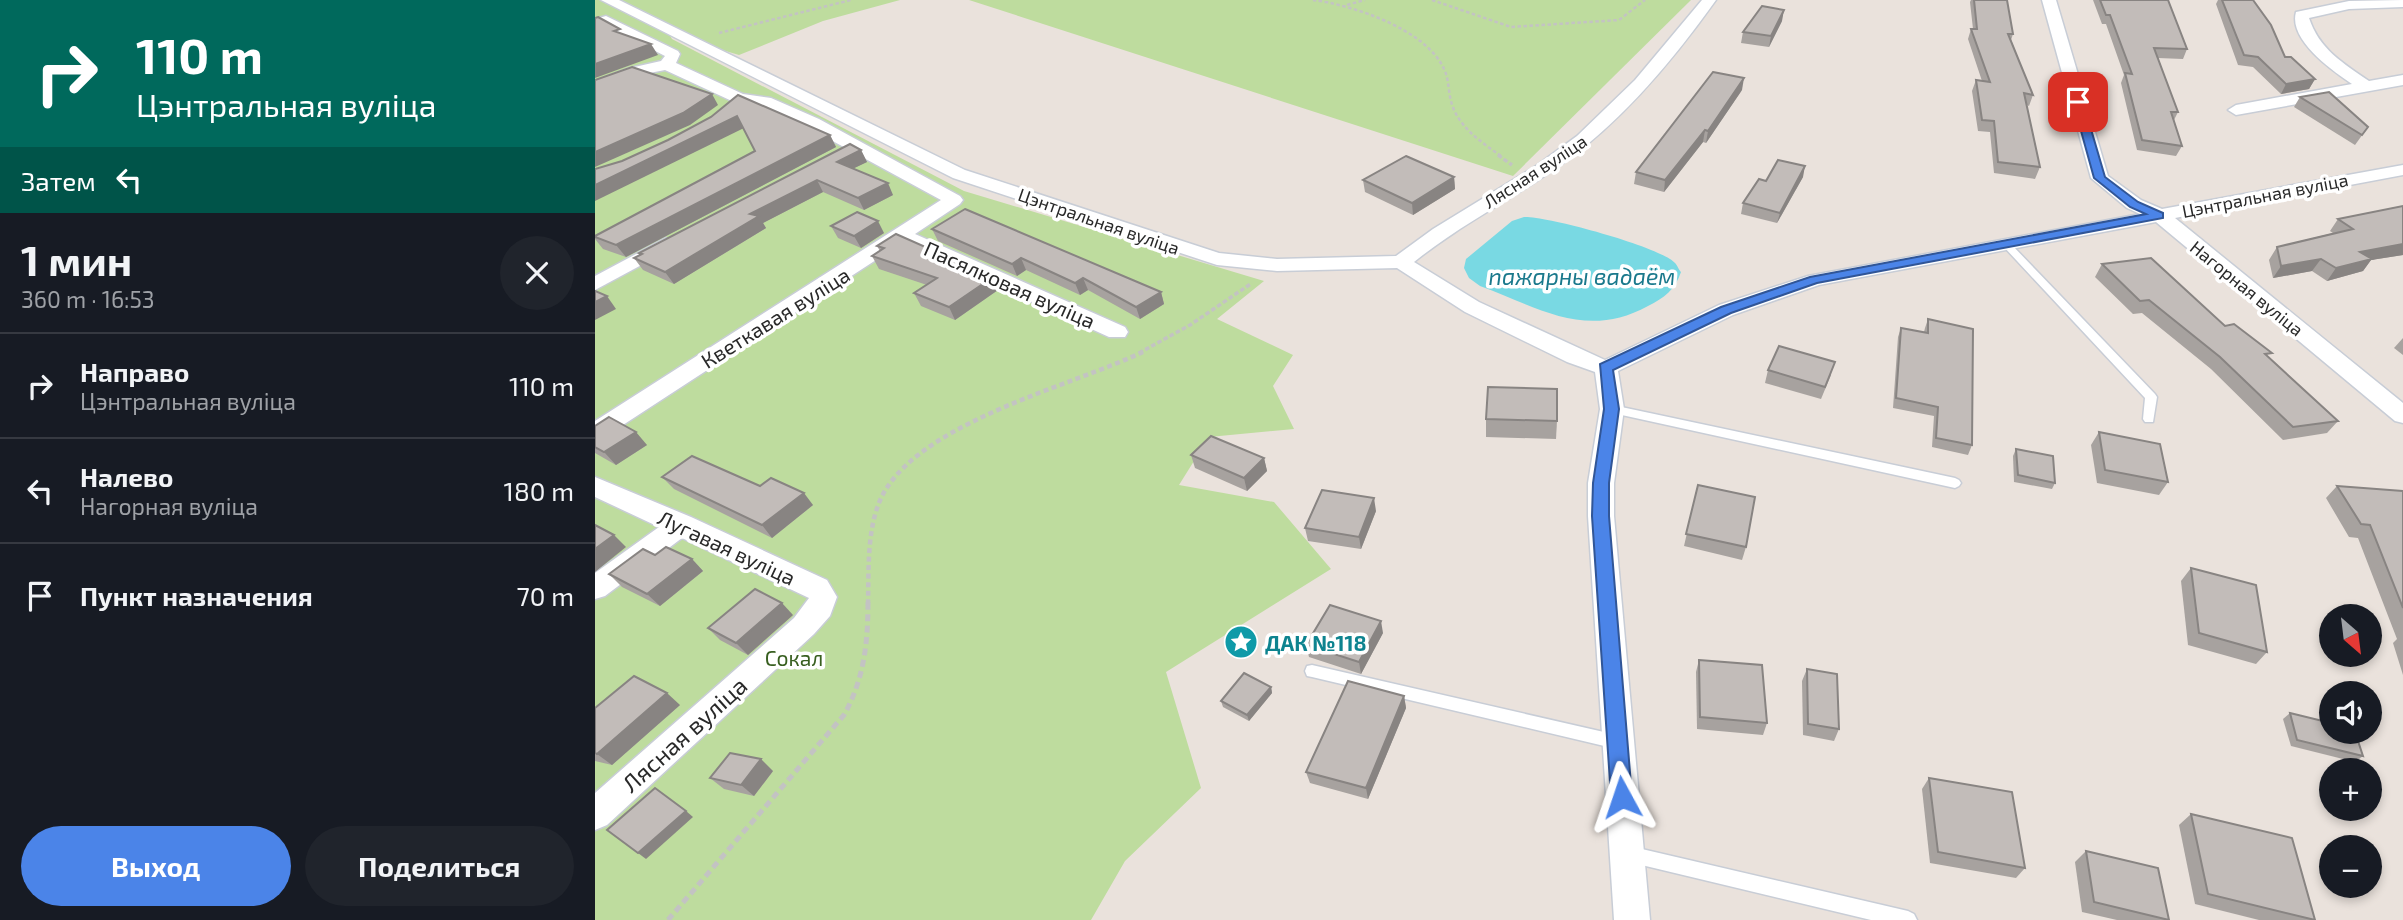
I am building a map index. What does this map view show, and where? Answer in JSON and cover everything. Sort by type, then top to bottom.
[{"type":"street","name":"Цэнтральная вуліца","points":[[608,0],[693,41],[726,61],[959,174],[1192,252],[1248,264],[1401,262]]},
{"type":"street","name":"Лясная вуліца","points":[[1401,262],[1454,222],[1559,159],[1604,122],[1709,0]]},
{"type":"street","name":"Нагорная вуліца","points":[[2049,0],[2100,178],[2134,204],[2159,215],[2403,415]]},
{"type":"street","points":[[2365,86],[2315,50],[2305,33],[2301,15],[2349,5],[2403,3]]},
{"type":"street","points":[[601,22],[673,54],[667,65]]},
{"type":"street","points":[[689,74],[726,61]]},
{"type":"street","points":[[595,87],[635,71],[667,65],[689,74],[734,106],[765,101],[857,146]]},
{"type":"street","points":[[2236,110],[2403,80]]},
{"type":"street","points":[[832,158],[857,146]]},
{"type":"street","name":"Кветкавая вуліца","points":[[595,432],[954,200],[857,146]]},
{"type":"street","name":"Цэнтральная вуліца","points":[[1606,368],[1726,310],[1772,292],[1860,270],[2403,170]]},
{"type":"street","points":[[595,284],[688,232]]},
{"type":"street","name":"Пасялковая вуліца","points":[[902,236],[1117,332]]},
{"type":"street","points":[[1401,262],[1472,307],[1575,357],[1606,368],[1612,409],[1601,483],[1601,516],[1632,920]]},
{"type":"street","name":"Лугавая вуліца","points":[[595,486],[682,524],[817,589],[823,597],[820,608],[804,626]]},
{"type":"street","points":[[595,588],[682,524]]},
{"type":"street","name":"Лясная вуліца","points":[[595,814],[804,626]]},
{"type":"lane","points":[[2007,245],[2151,397],[2148,419]]},
{"type":"lane","points":[[1612,409],[1955,483]]},
{"type":"lane","points":[[1312,671],[1617,742]]},
{"type":"lane","points":[[1626,853],[1908,920]]},
{"type":"path","points":[[693,41],[851,0]]},
{"type":"path","points":[[1313,0],[1346,5],[1420,43],[1440,62],[1448,77],[1451,103],[1457,116],[1527,177]]},
{"type":"path","points":[[1346,5],[1366,0]]},
{"type":"path","points":[[1432,0],[1511,27],[1619,20],[1645,0]]},
{"type":"path","points":[[668,920],[835,728],[858,687],[868,644],[873,524],[886,489],[916,455],[1017,401],[1126,360],[1191,327],[1277,265]]},
{"type":"green space","name":"Сокал","points":[[595,0],[900,0],[823,21],[739,55],[669,34],[672,39],[964,191],[1264,281],[1217,319],[1293,355],[1273,386],[1294,429],[1209,437],[1179,485],[1274,502],[1331,569],[1166,672],[1201,788],[1125,861],[1091,920],[595,920]]},
{"type":"green space","points":[[969,0],[1691,0],[1513,176]]},
{"type":"water","name":"пажарны вадаём","points":[[1524,217],[1555,222],[1627,241],[1665,256],[1676,263],[1681,272],[1676,284],[1664,296],[1625,316],[1583,320],[1543,311],[1480,286],[1469,278],[1464,268],[1466,259],[1512,221]]},
{"type":"building","points":[[1974,0],[2007,0],[2013,34],[2008,34],[2033,95],[2024,93],[2040,167],[1998,162],[1994,121],[1982,120],[1976,80],[1990,82],[1971,29],[1977,29]]},
{"type":"building","points":[[2100,0],[2168,0],[2187,49],[2154,48],[2178,112],[2171,112],[2182,146],[2142,140],[2125,73],[2132,74],[2110,15],[2106,15]]},
{"type":"building","points":[[2222,0],[2253,0],[2271,25],[2285,57],[2291,57],[2315,79],[2286,84],[2258,57],[2244,55]]},
{"type":"building","points":[[1762,6],[1784,10],[1771,36],[1743,32]]},
{"type":"building","points":[[598,17],[620,29],[614,31],[651,44],[595,64],[595,18]]},
{"type":"building","points":[[632,67],[712,94],[683,113],[595,152],[595,80]]},
{"type":"building","points":[[1713,72],[1744,78],[1708,131],[1705,130],[1665,180],[1636,172]]},
{"type":"building","points":[[2329,92],[2368,127],[2362,135],[2300,97]]},
{"type":"building","points":[[738,95],[830,135],[616,245],[595,237],[755,151],[737,116],[595,185],[595,169],[622,161],[668,140],[711,117]]},
{"type":"building","points":[[850,144],[861,150],[837,162],[888,183],[858,198],[817,180],[750,214],[759,216],[665,272],[634,258],[642,254],[639,253]]},
{"type":"building","points":[[1406,156],[1454,177],[1412,203],[1363,180]]},
{"type":"building","points":[[1778,160],[1805,166],[1780,213],[1743,203],[1759,179],[1766,181]]},
{"type":"building","points":[[2403,206],[2403,244],[2360,252],[2372,259],[2336,268],[2321,259],[2281,266],[2277,247],[2353,229],[2338,219]]},
{"type":"building","points":[[965,209],[1161,292],[1136,307],[1083,278],[1075,283],[1021,258],[1012,264],[932,229]]},
{"type":"building","points":[[857,212],[878,221],[854,236],[831,226]]},
{"type":"building","points":[[896,234],[993,277],[949,307],[914,293],[937,278],[872,256],[884,248],[877,246]]},
{"type":"building","points":[[2151,258],[2225,326],[2234,324],[2272,353],[2265,354],[2338,421],[2293,427],[2220,357],[2149,300],[2140,301],[2102,264]]},
{"type":"building","points":[[595,291],[607,296],[595,302]]},
{"type":"building","points":[[1928,319],[1973,329],[1972,445],[1936,438],[1938,407],[1896,398],[1901,328],[1928,333]]},
{"type":"building","points":[[1779,346],[1835,362],[1825,387],[1768,370]]},
{"type":"building","points":[[1488,387],[1557,389],[1557,421],[1486,419]]},
{"type":"building","points":[[609,417],[636,432],[604,452],[595,447],[595,426]]},
{"type":"building","points":[[2099,432],[2160,444],[2168,482],[2105,470]]},
{"type":"building","points":[[1211,436],[1264,458],[1244,478],[1191,455]]},
{"type":"building","points":[[2016,449],[2053,456],[2055,483],[2018,475]]},
{"type":"building","points":[[692,456],[760,486],[771,478],[804,493],[762,525],[662,477]]},
{"type":"building","points":[[1698,485],[1755,497],[1746,547],[1686,534]]},
{"type":"building","points":[[2337,486],[2403,491],[2403,608],[2370,525],[2361,524]]},
{"type":"building","points":[[1322,490],[1374,498],[1359,537],[1305,528]]},
{"type":"building","points":[[595,525],[614,535],[595,549]]},
{"type":"building","points":[[666,547],[692,559],[647,594],[609,574],[643,549],[655,555]]},
{"type":"building","points":[[2191,568],[2256,585],[2267,652],[2199,633]]},
{"type":"building","points":[[755,589],[782,603],[736,643],[708,628]]},
{"type":"building","points":[[1330,605],[1381,621],[1359,662],[1306,645]]},
{"type":"building","points":[[1699,660],[1762,665],[1767,723],[1700,717]]},
{"type":"building","points":[[1807,669],[1837,674],[1839,729],[1808,724]]},
{"type":"building","points":[[1244,673],[1271,687],[1247,715],[1221,701]]},
{"type":"building","points":[[634,676],[667,693],[597,754],[595,708]]},
{"type":"building","points":[[1348,681],[1404,696],[1366,788],[1306,772]]},
{"type":"building","points":[[2290,713],[2319,720],[2319,744],[2359,744],[2363,756],[2297,740]]},
{"type":"building","points":[[730,753],[761,759],[741,785],[710,778]]},
{"type":"building","points":[[1929,778],[2012,792],[2025,868],[1938,852]]},
{"type":"building","points":[[655,788],[686,811],[638,853],[607,830]]},
{"type":"building","points":[[2191,814],[2292,838],[2315,920],[2208,894]]},
{"type":"building","points":[[2086,851],[2158,868],[2169,920],[2094,902]]},
{"type":"place","name":"ДАК №118","points":[[1241,642]]},
{"type":"route","points":[[1622,797],[1608,639],[1601,516],[1601,483],[1612,409],[1606,368],[1726,310],[1772,292],[1815,280],[2159,215],[2134,204],[2100,178],[2078,102]]}]
